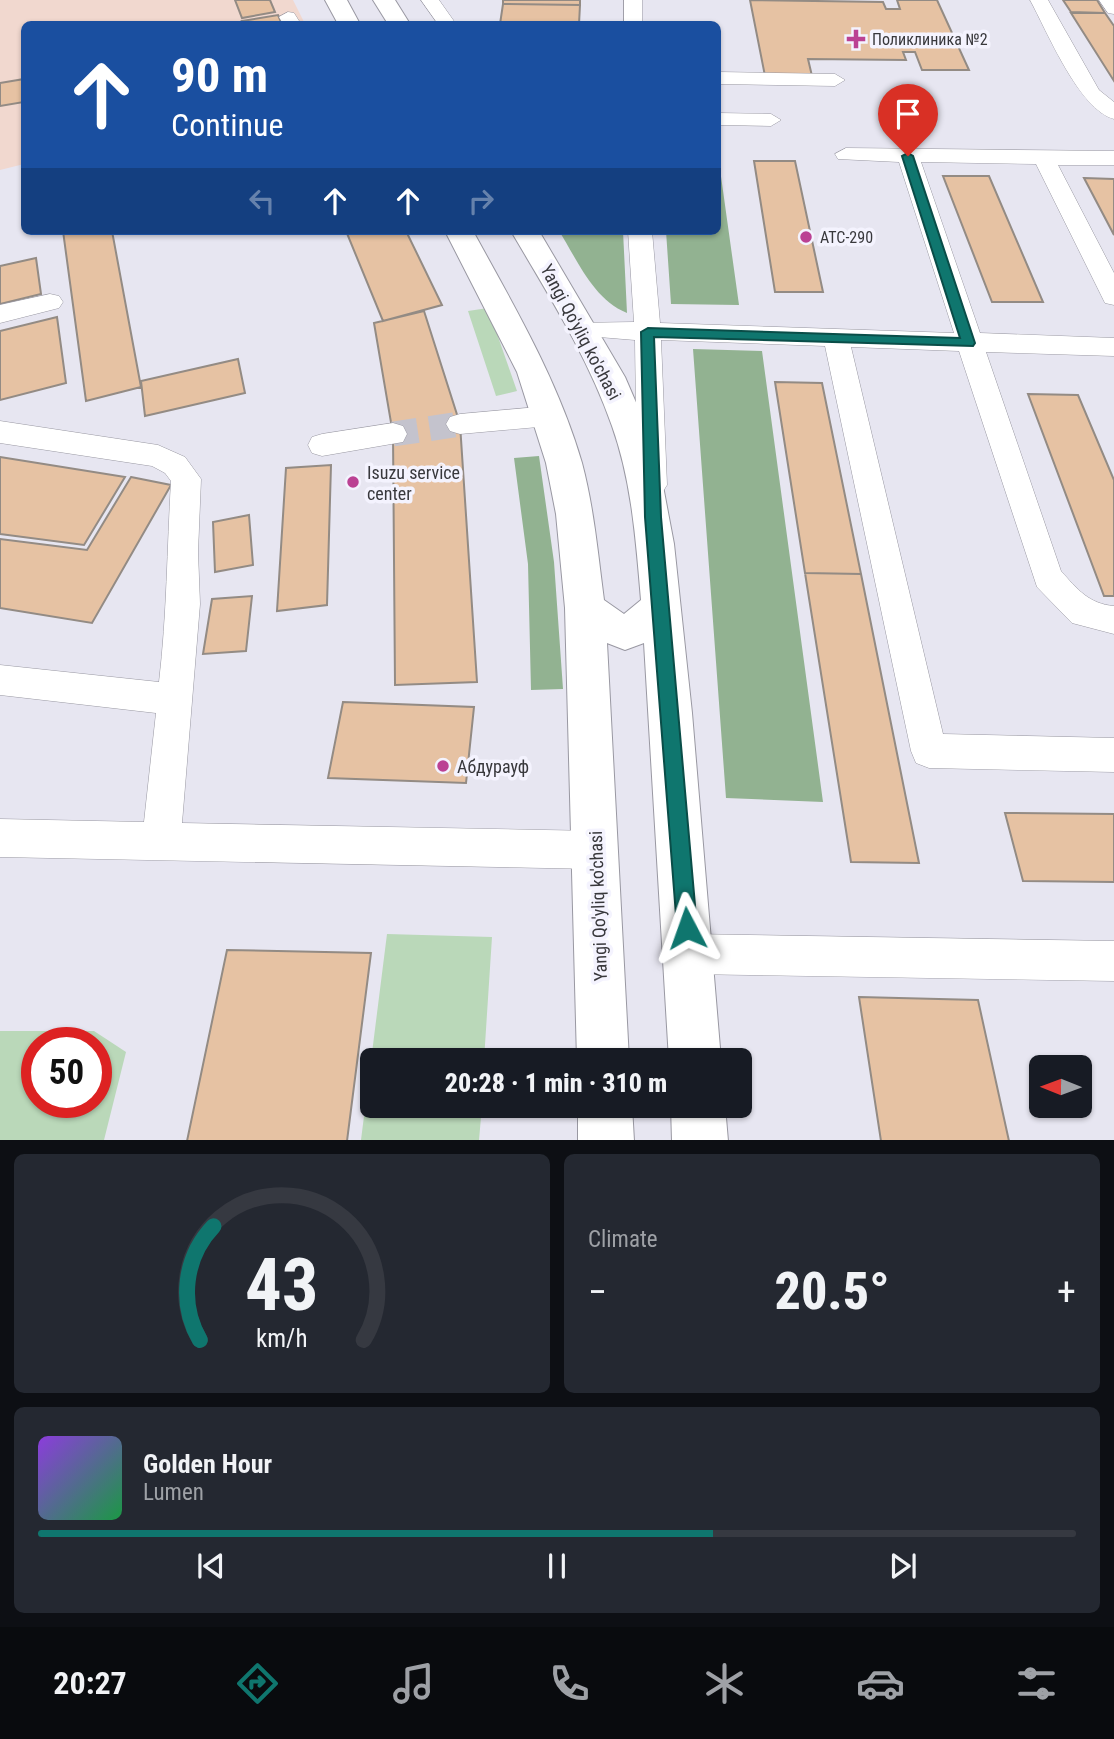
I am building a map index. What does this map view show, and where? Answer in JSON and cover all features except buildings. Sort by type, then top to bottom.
[{"type":"main road","points":[[336,0],[347,21]]},
{"type":"main road","points":[[384,0],[397,21]]},
{"type":"main road","name":"Yangi Qo'yliq ko'chasi","points":[[461,235],[533,372],[549,416],[572,501],[585,608],[603,1048]]},
{"type":"main road","name":"Yangi Qo'yliq ko'chasi","points":[[527,235],[584,330],[630,429],[653,517],[694,1048]]},
{"type":"main road","points":[[585,608],[602,624],[625,632],[646,623],[660,606]]},
{"type":"main road","points":[[605,1118],[606,1140]]},
{"type":"main road","points":[[699,1118],[700,1140]]},
{"type":"street","points":[[430,0],[445,21]]},
{"type":"street","points":[[633,21],[634,0]]},
{"type":"street","points":[[1038,0],[1091,93],[1114,113]]},
{"type":"street","points":[[1108,0],[1114,9]]},
{"type":"street","points":[[721,78],[835,80]]},
{"type":"street","points":[[721,119],[771,120]]},
{"type":"street","points":[[846,154],[1114,158]]},
{"type":"street","points":[[908,156],[1048,578],[1071,604],[1094,620],[1114,620]]},
{"type":"street","points":[[1044,158],[1114,297]]},
{"type":"street","points":[[640,235],[648,332],[653,517]]},
{"type":"street","points":[[0,314],[50,302]]},
{"type":"street","points":[[584,330],[1114,347]]},
{"type":"street","points":[[836,339],[929,751],[1114,755]]},
{"type":"street","points":[[460,425],[549,416]]},
{"type":"street","points":[[0,432],[158,456],[175,465],[186,479],[182,552],[184,604],[161,842]]},
{"type":"street","points":[[322,444],[393,434]]},
{"type":"street","points":[[0,680],[174,699]]},
{"type":"street","points":[[0,838],[596,850]]},
{"type":"street","points":[[689,954],[1114,961]]},
{"type":"shaded area","points":[[0,0],[293,0],[304,21],[21,21],[21,165],[0,170]]},
{"type":"green space","points":[[721,176],[739,305],[671,304],[666,235],[721,235]]},
{"type":"green space","points":[[561,235],[623,235],[627,313],[615,307],[596,289]]},
{"type":"green space","points":[[488,308],[517,391],[496,396],[468,311]]},
{"type":"green space","points":[[693,349],[762,351],[823,802],[726,798]]},
{"type":"green space","points":[[539,456],[554,562],[563,689],[531,690],[528,564],[514,458]]},
{"type":"green space","points":[[387,934],[492,937],[485,1048],[373,1048]]},
{"type":"green space","points":[[0,1031],[21,1031],[21,1118],[110,1118],[104,1140],[0,1140]]},
{"type":"green space","points":[[112,1043],[126,1052],[112,1108]]},
{"type":"green space","points":[[364,1118],[481,1118],[479,1140],[361,1140]]},
{"type":"tunnel","points":[[393,434],[460,424]]},
{"type":"place","name":"Поликлиника №2","points":[[856,39]]},
{"type":"place","name":"ATC-290","points":[[806,237]]},
{"type":"place","name":"Isuzu service center","points":[[353,482]]},
{"type":"place","name":"Абдурауф","points":[[443,766]]},
{"type":"route","points":[[687,928],[653,517],[648,332],[968,343],[908,156]]}]
